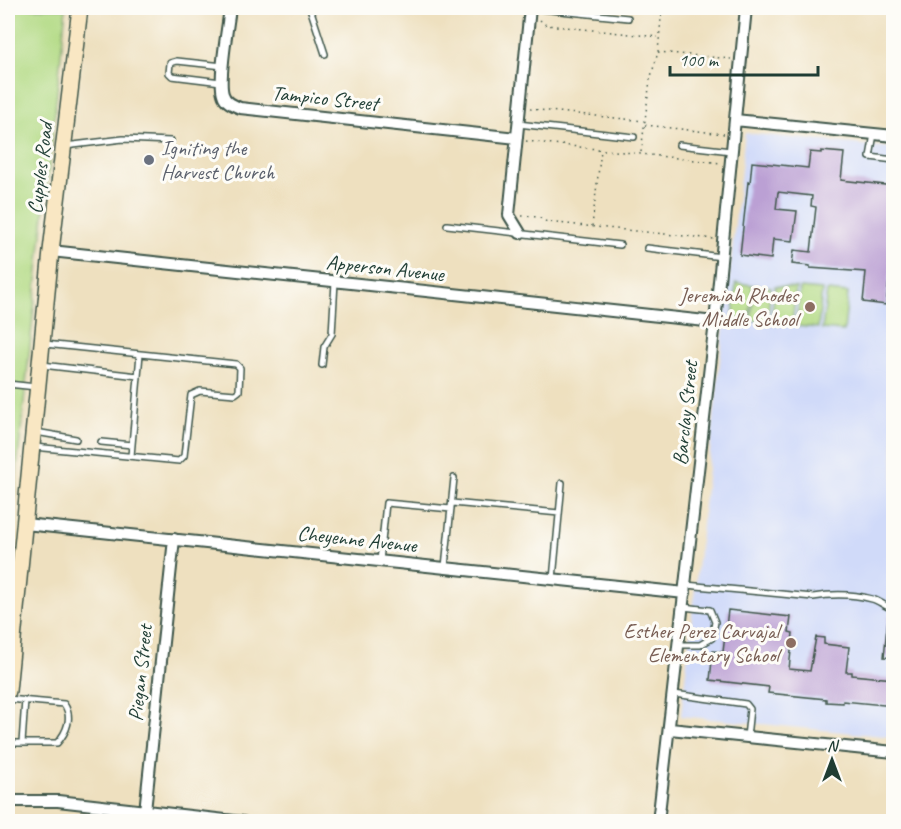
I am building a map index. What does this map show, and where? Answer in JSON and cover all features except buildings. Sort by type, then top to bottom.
[{"type":"street","name":"Cupples Road","points":[[8,691],[51,251],[80,8]]},
{"type":"street","points":[[221,82],[230,8]]},
{"type":"street","points":[[520,233],[509,215],[531,8]]},
{"type":"street","name":"Barclay Street","points":[[658,822],[715,322],[746,8]]},
{"type":"street","name":"Tampico Street","points":[[221,82],[224,97],[229,103],[240,108],[517,139]]},
{"type":"street","points":[[735,120],[894,136]]},
{"type":"street","name":"Apperson Avenue","points":[[51,251],[715,322]]},
{"type":"street","name":"Cheyenne Avenue","points":[[26,524],[553,579],[685,589]]},
{"type":"street","name":"Piegan Street","points":[[145,811],[174,539]]},
{"type":"street","points":[[670,729],[894,752]]},
{"type":"street","points":[[8,801],[58,801],[243,822]]},
{"type":"lane","points":[[310,8],[325,54]]},
{"type":"lane","points":[[531,8],[628,18]]},
{"type":"lane","points":[[221,82],[172,76],[168,68],[171,63],[177,61],[223,66]]},
{"type":"lane","points":[[518,124],[634,137]]},
{"type":"lane","points":[[874,134],[870,157],[894,160]]},
{"type":"lane","points":[[63,146],[123,139],[171,141]]},
{"type":"lane","points":[[679,145],[732,152]]},
{"type":"lane","points":[[447,225],[620,245]]},
{"type":"lane","points":[[647,248],[722,257]]},
{"type":"lane","points":[[322,365],[324,346],[332,334],[335,282]]},
{"type":"lane","points":[[33,439],[131,456],[179,461],[183,459],[191,395],[200,391],[235,394],[239,391],[240,368],[236,364],[42,344]]},
{"type":"lane","points":[[131,456],[140,354]]},
{"type":"lane","points":[[40,365],[138,376]]},
{"type":"lane","points":[[8,384],[38,387]]},
{"type":"lane","points":[[33,439],[76,439]]},
{"type":"lane","points":[[101,442],[132,445]]},
{"type":"lane","points":[[445,567],[454,478]]},
{"type":"lane","points":[[553,579],[562,483]]},
{"type":"lane","points":[[380,561],[386,503],[559,513]]},
{"type":"lane","points":[[685,589],[813,597],[828,595],[857,597],[874,599],[885,607],[894,609]]},
{"type":"lane","points":[[679,645],[700,645],[712,638],[715,622],[710,610],[683,607]]},
{"type":"lane","points":[[674,694],[746,704],[750,709],[747,737]]},
{"type":"lane","points":[[8,699],[64,704],[69,711],[66,733],[57,742],[8,743]]},
{"type":"lane","points":[[22,743],[25,700]]},
{"type":"path","points":[[640,154],[650,80],[658,52],[662,8]]},
{"type":"path","points":[[529,19],[542,20],[546,25],[659,37]]},
{"type":"path","points":[[658,52],[741,60]]},
{"type":"path","points":[[520,108],[645,121]]},
{"type":"path","points":[[644,125],[734,135]]},
{"type":"path","points":[[517,139],[731,164]]},
{"type":"path","points":[[592,227],[601,149]]},
{"type":"path","points":[[509,215],[538,217],[548,222],[723,240]]},
{"type":"shaded area","name":"Jeremiah Rhodes Middle School","points":[[745,133],[893,148],[893,737],[681,716]]},
{"type":"green space","points":[[8,8],[66,8],[8,552]]},
{"type":"green space","points":[[736,283],[753,285],[749,320],[733,318]]},
{"type":"green space","points":[[755,285],[771,287],[767,322],[751,320]]},
{"type":"green space","points":[[775,286],[796,288],[792,325],[771,323]]},
{"type":"green space","points":[[800,288],[822,290],[818,328],[796,326]]},
{"type":"green space","points":[[827,291],[848,293],[844,331],[822,329]]},
{"type":"place","name":"Igniting the Harvest Church","points":[[149,160]]},
{"type":"place","name":"Jeremiah Rhodes Middle School","points":[[810,307]]},
{"type":"place","name":"Esther Perez Carvajal Elementary School","points":[[791,643]]}]
